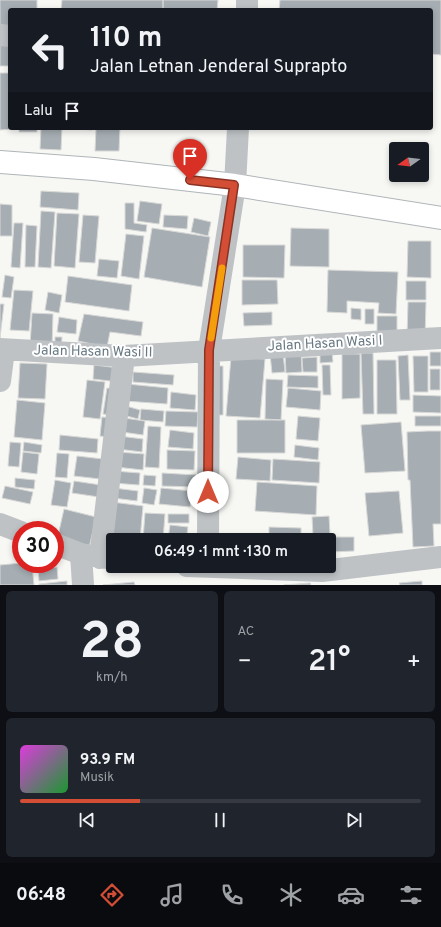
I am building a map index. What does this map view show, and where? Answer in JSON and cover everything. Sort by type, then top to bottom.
[{"type":"main road","points":[[0,162],[94,169],[234,185],[441,218]]},
{"type":"street","points":[[208,533],[209,350],[234,185],[238,130]]},
{"type":"street","name":"Jalan Hasan Wasi I","points":[[209,350],[441,338]]},
{"type":"street","points":[[0,381],[2,350]]},
{"type":"street","name":"Jalan Hasan Wasi II","points":[[2,350],[124,356],[209,350]]},
{"type":"street","points":[[83,585],[98,557],[124,356]]},
{"type":"street","points":[[0,524],[12,529]]},
{"type":"street","points":[[64,547],[98,557]]},
{"type":"street","points":[[204,574],[323,578],[441,557]]},
{"type":"building","points":[[0,0],[37,0],[37,8],[8,8],[8,31],[0,31]]},
{"type":"building","points":[[62,0],[163,0],[163,8],[61,8]]},
{"type":"building","points":[[163,0],[218,0],[217,8],[163,8]]},
{"type":"building","points":[[280,0],[441,0],[441,55],[433,54],[433,8],[279,8]]},
{"type":"building","points":[[0,45],[8,45],[8,66],[0,66]]},
{"type":"building","points":[[0,73],[8,73],[8,130],[0,130]]},
{"type":"building","points":[[19,130],[37,130],[37,132],[19,132]]},
{"type":"building","points":[[41,130],[62,130],[61,150],[40,149]]},
{"type":"building","points":[[96,130],[120,130],[119,151],[95,151]]},
{"type":"building","points":[[41,191],[79,193],[78,210],[40,207]]},
{"type":"building","points":[[140,201],[162,204],[159,224],[137,221]]},
{"type":"building","points":[[125,203],[134,203],[134,223],[147,225],[146,232],[125,229]]},
{"type":"building","points":[[0,204],[12,205],[12,236],[0,236]]},
{"type":"building","points":[[41,211],[55,212],[51,268],[38,267]]},
{"type":"building","points":[[57,213],[79,214],[75,268],[54,266]]},
{"type":"building","points":[[83,215],[99,216],[95,263],[79,262]]},
{"type":"building","points":[[164,215],[188,216],[187,229],[163,227]]},
{"type":"building","points":[[194,218],[211,222],[208,236],[191,232]]},
{"type":"building","points":[[14,223],[23,223],[20,268],[11,267]]},
{"type":"building","points":[[26,225],[37,226],[35,267],[25,267]]},
{"type":"building","points":[[152,228],[210,237],[202,287],[144,277]]},
{"type":"building","points":[[291,228],[329,229],[329,267],[290,266]]},
{"type":"building","points":[[126,234],[144,236],[139,279],[121,276]]},
{"type":"building","points":[[408,241],[431,241],[431,278],[407,277]]},
{"type":"building","points":[[243,245],[285,245],[284,278],[243,277]]},
{"type":"building","points":[[99,259],[119,261],[117,278],[97,276]]},
{"type":"building","points":[[328,270],[398,272],[396,314],[378,313],[379,303],[347,301],[347,313],[327,312]]},
{"type":"building","points":[[5,275],[14,277],[11,298],[2,297]]},
{"type":"building","points":[[68,276],[132,285],[129,311],[65,302]]},
{"type":"building","points":[[242,280],[277,280],[278,304],[242,305]]},
{"type":"building","points":[[406,281],[426,281],[426,300],[406,300]]},
{"type":"building","points":[[14,290],[33,291],[29,331],[10,330]]},
{"type":"building","points":[[48,292],[62,295],[59,313],[45,310]]},
{"type":"building","points":[[408,302],[426,302],[425,338],[407,337]]},
{"type":"building","points":[[0,304],[4,304],[0,338]]},
{"type":"building","points":[[351,308],[361,309],[361,320],[351,319]]},
{"type":"building","points":[[365,309],[374,309],[374,324],[365,324]]},
{"type":"building","points":[[272,312],[272,325],[244,326],[243,313]]},
{"type":"building","points":[[32,313],[53,314],[52,347],[30,346]]},
{"type":"building","points":[[84,314],[143,322],[141,336],[110,332],[107,347],[78,341]]},
{"type":"building","points":[[377,316],[397,316],[397,335],[377,335]]},
{"type":"building","points":[[59,317],[77,320],[76,334],[57,332]]},
{"type":"building","points":[[55,337],[62,337],[61,351],[55,351]]},
{"type":"building","points":[[301,352],[302,372],[286,373],[285,353]]},
{"type":"building","points":[[320,352],[332,352],[333,362],[320,363]]},
{"type":"building","points":[[430,352],[441,352],[441,366],[430,366]]},
{"type":"building","points":[[283,353],[285,372],[272,373],[270,354]]},
{"type":"building","points":[[361,353],[373,353],[374,414],[363,414]]},
{"type":"building","points":[[342,354],[360,354],[360,398],[342,399]]},
{"type":"building","points":[[408,355],[410,400],[400,400],[398,356]]},
{"type":"building","points":[[413,356],[428,356],[428,392],[414,392]]},
{"type":"building","points":[[231,357],[265,359],[260,418],[226,416]]},
{"type":"building","points":[[317,357],[317,372],[303,372],[302,358]]},
{"type":"building","points":[[377,360],[396,360],[397,414],[377,414]]},
{"type":"building","points":[[20,363],[47,364],[45,399],[18,398]]},
{"type":"building","points":[[94,365],[119,368],[118,382],[93,379]]},
{"type":"building","points":[[322,365],[330,365],[331,395],[323,395]]},
{"type":"building","points":[[210,366],[223,366],[223,415],[210,415]]},
{"type":"building","points":[[430,369],[440,369],[440,390],[430,390]]},
{"type":"building","points":[[133,372],[174,375],[173,385],[133,382]]},
{"type":"building","points":[[288,375],[318,376],[318,388],[287,387]]},
{"type":"building","points":[[266,379],[283,380],[281,420],[265,419]]},
{"type":"building","points":[[87,380],[105,382],[100,419],[83,417]]},
{"type":"building","points":[[127,384],[168,388],[167,404],[125,401]]},
{"type":"building","points":[[107,388],[115,389],[111,415],[103,414]]},
{"type":"building","points":[[288,388],[321,391],[320,410],[286,407]]},
{"type":"building","points":[[171,392],[196,395],[195,410],[170,408]]},
{"type":"building","points":[[413,395],[441,396],[441,413],[413,412]]},
{"type":"building","points":[[17,400],[45,403],[42,440],[14,437]]},
{"type":"building","points":[[126,406],[140,410],[138,419],[123,415]]},
{"type":"building","points":[[141,409],[164,411],[163,422],[140,420]]},
{"type":"building","points":[[166,411],[198,412],[197,427],[165,426]]},
{"type":"building","points":[[298,416],[320,418],[318,441],[296,439]]},
{"type":"building","points":[[415,416],[441,416],[441,426],[415,426]]},
{"type":"building","points":[[102,417],[111,418],[108,437],[100,436]]},
{"type":"building","points":[[124,418],[145,421],[143,435],[122,432]]},
{"type":"building","points":[[237,420],[285,420],[285,453],[237,453]]},
{"type":"building","points":[[401,422],[405,471],[365,473],[361,425]]},
{"type":"building","points":[[148,426],[161,427],[159,468],[145,467]]},
{"type":"building","points":[[170,430],[194,433],[193,449],[168,447]]},
{"type":"building","points":[[441,431],[441,524],[433,524],[434,546],[413,547],[410,480],[408,480],[407,432]]},
{"type":"building","points":[[60,435],[98,439],[97,453],[59,450]]},
{"type":"building","points":[[119,436],[143,439],[142,452],[118,449]]},
{"type":"building","points":[[10,442],[21,443],[19,467],[8,466]]},
{"type":"building","points":[[24,442],[42,445],[41,453],[23,451]]},
{"type":"building","points":[[295,445],[319,448],[318,460],[294,457]]},
{"type":"building","points":[[167,450],[195,451],[194,470],[167,469]]},
{"type":"building","points":[[23,452],[39,454],[37,474],[21,472]]},
{"type":"building","points":[[118,452],[144,454],[143,470],[116,467]]},
{"type":"building","points":[[57,453],[69,454],[67,478],[55,477]]},
{"type":"building","points":[[77,456],[103,459],[100,479],[74,476]]},
{"type":"building","points":[[238,457],[271,460],[270,481],[236,479]]},
{"type":"building","points":[[273,459],[320,462],[319,483],[272,480]]},
{"type":"building","points":[[114,471],[140,473],[139,485],[113,483]]},
{"type":"building","points":[[162,473],[197,475],[197,487],[162,486]]},
{"type":"building","points":[[144,475],[156,476],[155,486],[143,485]]},
{"type":"building","points":[[15,478],[35,480],[34,489],[15,487]]},
{"type":"building","points":[[55,480],[71,483],[67,507],[51,505]]},
{"type":"building","points":[[74,481],[101,485],[99,497],[72,493]]},
{"type":"building","points":[[257,482],[317,486],[316,515],[255,511]]},
{"type":"building","points":[[5,486],[33,492],[30,504],[2,498]]},
{"type":"building","points":[[114,488],[138,491],[137,501],[113,498]]},
{"type":"building","points":[[144,488],[157,490],[154,505],[142,503]]},
{"type":"building","points":[[161,488],[192,491],[190,507],[159,504]]},
{"type":"building","points":[[399,491],[403,533],[369,536],[365,493]]},
{"type":"building","points":[[112,502],[143,506],[141,533],[109,533]]},
{"type":"building","points":[[64,509],[96,517],[89,548],[64,542],[64,521],[61,521]]},
{"type":"building","points":[[145,513],[165,514],[164,533],[144,533]]},
{"type":"building","points":[[168,514],[189,514],[189,523],[168,523]]},
{"type":"building","points":[[329,516],[330,533],[313,533],[312,517]]},
{"type":"building","points":[[170,525],[188,527],[187,533],[169,533]]},
{"type":"building","points":[[269,527],[301,528],[301,533],[269,533]]},
{"type":"building","points":[[336,537],[354,537],[354,551],[336,552]]},
{"type":"building","points":[[12,564],[12,573],[33,573],[34,585],[0,585],[0,565]]},
{"type":"building","points":[[38,573],[58,573],[58,579],[39,581]]},
{"type":"building","points":[[67,581],[67,585],[39,585],[39,584]]},
{"type":"building","points":[[422,581],[422,585],[400,585],[399,583]]},
{"type":"building","points":[[134,582],[135,585],[103,585]]},
{"type":"building","points":[[310,583],[311,585],[284,585]]},
{"type":"slow traffic","points":[[211,338],[222,268]]},
{"type":"route","points":[[190,180],[234,185],[209,350],[208,492]]}]
